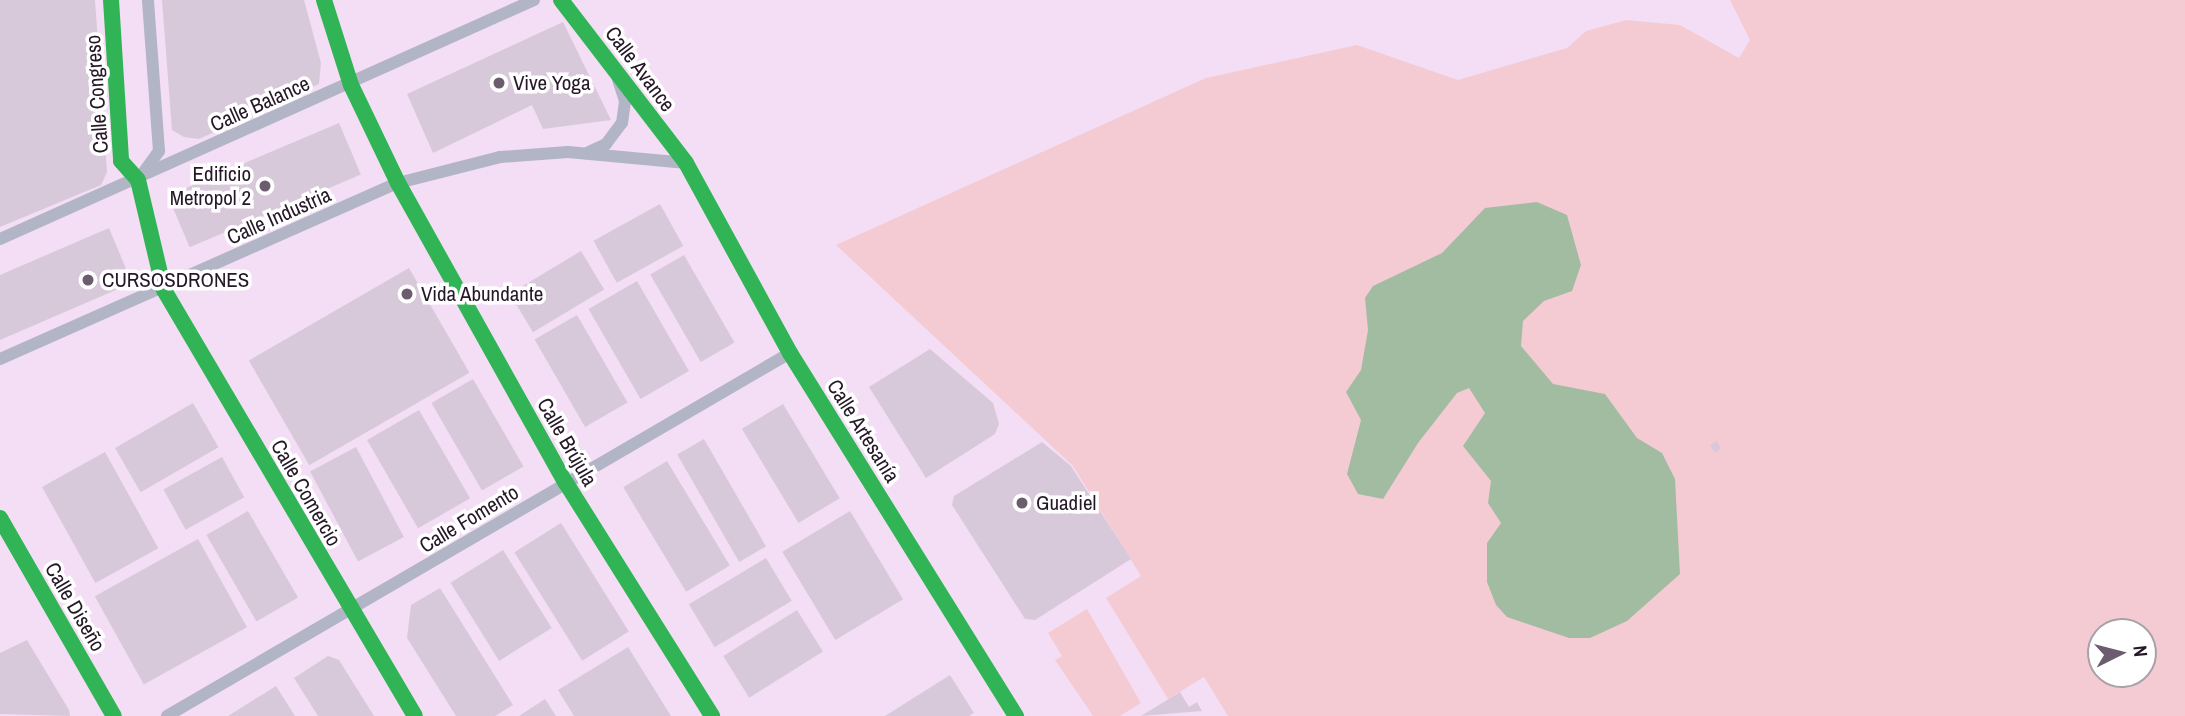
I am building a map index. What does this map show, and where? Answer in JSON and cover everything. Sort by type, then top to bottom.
[{"type":"street","name":"Calle Congreso","points":[[111,0],[121,161],[138,180],[164,290]]},
{"type":"street","points":[[138,180],[159,151],[148,0]]},
{"type":"street","points":[[324,0],[351,85],[398,183]]},
{"type":"street","name":"Calle Balance","points":[[0,239],[351,85],[534,0]]},
{"type":"street","name":"Calle Avance","points":[[561,0],[686,163]]},
{"type":"street","points":[[585,153],[606,144],[622,123],[625,101],[614,69]]},
{"type":"street","name":"Calle Industria","points":[[0,359],[164,290],[398,183],[500,157],[585,153],[686,163]]},
{"type":"street","name":"Calle Artesanía","points":[[686,163],[790,353],[1016,716]]},
{"type":"street","name":"Calle Brújula","points":[[398,183],[566,483],[712,716]]},
{"type":"street","name":"Calle Comercio","points":[[164,290],[351,613],[415,716]]},
{"type":"street","name":"Calle Fomento","points":[[167,716],[351,613],[566,483],[790,353]]},
{"type":"street","name":"Calle Diseño","points":[[0,518],[114,716]]},
{"type":"shaded area","points":[[1730,0],[2185,0],[2185,716],[1228,716],[1204,677],[1168,699],[1106,598],[1141,576],[1073,466],[836,245],[1206,78],[1357,45],[1458,80],[1567,48],[1586,31],[1626,20],[1680,25],[1739,58],[1750,40]]},
{"type":"shaded area","points":[[1537,202],[1567,215],[1581,265],[1572,291],[1544,301],[1523,321],[1521,346],[1553,384],[1605,394],[1637,438],[1662,453],[1675,479],[1680,574],[1627,621],[1590,638],[1569,638],[1507,617],[1496,605],[1487,582],[1487,543],[1501,523],[1488,503],[1491,481],[1463,446],[1485,413],[1469,388],[1457,393],[1418,443],[1383,499],[1358,494],[1347,474],[1361,420],[1346,392],[1361,370],[1368,330],[1365,298],[1373,286],[1442,253],[1485,208]]},
{"type":"shaded area","points":[[1087,609],[1141,703],[1120,716],[1093,716],[1055,660],[1062,656],[1048,633]]},
{"type":"building","points":[[0,0],[95,0],[107,172],[101,185],[0,227]]},
{"type":"building","points":[[162,0],[304,0],[321,63],[319,84],[199,139],[184,137],[172,130]]},
{"type":"building","points":[[563,22],[611,120],[543,129],[532,105],[433,153],[407,94]]},
{"type":"building","name":"Edificio Metropol 2","points":[[339,123],[361,175],[190,247],[168,196]]},
{"type":"building","points":[[660,204],[683,246],[617,283],[594,241]]},
{"type":"building","points":[[109,228],[132,283],[0,340],[0,275]]},
{"type":"building","points":[[581,251],[604,290],[533,332],[510,294]]},
{"type":"building","points":[[684,255],[735,342],[701,362],[650,274]]},
{"type":"building","points":[[409,268],[470,373],[309,465],[249,361]]},
{"type":"building","points":[[637,281],[689,371],[641,399],[589,309]]},
{"type":"building","points":[[577,315],[628,402],[585,427],[535,340]]},
{"type":"building","points":[[930,349],[993,403],[999,424],[995,434],[926,478],[869,387]]},
{"type":"building","points":[[473,379],[524,466],[482,490],[431,403]]},
{"type":"building","points":[[193,403],[219,447],[141,492],[115,448]]},
{"type":"building","points":[[783,404],[840,498],[799,523],[742,429]]},
{"type":"building","points":[[419,410],[470,498],[418,528],[367,440]]},
{"type":"building","points":[[704,439],[766,546],[739,562],[677,455]]},
{"type":"building","points":[[1717,441],[1721,449],[1715,453],[1710,445]]},
{"type":"building","points":[[1042,442],[1071,466],[1131,559],[1035,620],[1025,619],[952,505],[954,496]]},
{"type":"building","points":[[356,447],[404,537],[358,561],[310,471]]},
{"type":"building","points":[[105,452],[158,548],[95,583],[42,487]]},
{"type":"building","points":[[222,457],[244,497],[186,530],[163,489]]},
{"type":"building","points":[[667,461],[730,566],[686,592],[623,487]]},
{"type":"building","points":[[248,511],[298,598],[256,622],[206,535]]},
{"type":"building","points":[[850,511],[903,599],[835,640],[782,552]]},
{"type":"building","points":[[561,523],[629,632],[582,661],[514,552]]},
{"type":"building","points":[[198,539],[247,627],[144,685],[95,596]]},
{"type":"building","points":[[503,550],[552,628],[499,661],[450,583]]},
{"type":"building","points":[[766,558],[792,601],[715,647],[689,604]]},
{"type":"building","points":[[440,588],[513,705],[495,716],[456,716],[407,638],[411,605]]},
{"type":"building","points":[[797,610],[823,652],[749,698],[723,656]]},
{"type":"building","points":[[27,640],[70,716],[0,714],[0,653]]},
{"type":"building","points":[[628,647],[671,716],[574,716],[558,690]]},
{"type":"building","points":[[328,656],[339,660],[374,716],[318,716],[294,678]]},
{"type":"building","points":[[950,675],[974,713],[969,716],[885,716]]},
{"type":"building","points":[[276,686],[295,716],[228,716]]},
{"type":"building","points":[[1180,692],[1189,707],[1197,702],[1202,711],[1141,716]]},
{"type":"building","points":[[545,699],[556,716],[519,716]]},
{"type":"traffic: fast","points":[[111,0],[121,161],[138,180],[164,290],[415,716]]},
{"type":"traffic: fast","points":[[324,0],[351,85],[398,183],[566,483],[712,716]]},
{"type":"traffic: fast","points":[[561,0],[686,163],[790,353],[1016,716]]},
{"type":"traffic: fast","points":[[0,518],[114,716]]},
{"type":"place","name":"Vive Yoga","points":[[499,83]]},
{"type":"place","name":"Edificio Metropol 2","points":[[265,186]]},
{"type":"place","name":"CURSOSDRONES","points":[[88,280]]},
{"type":"place","name":"Vida Abundante","points":[[407,294]]},
{"type":"place","name":"Guadiel","points":[[1022,503]]}]
